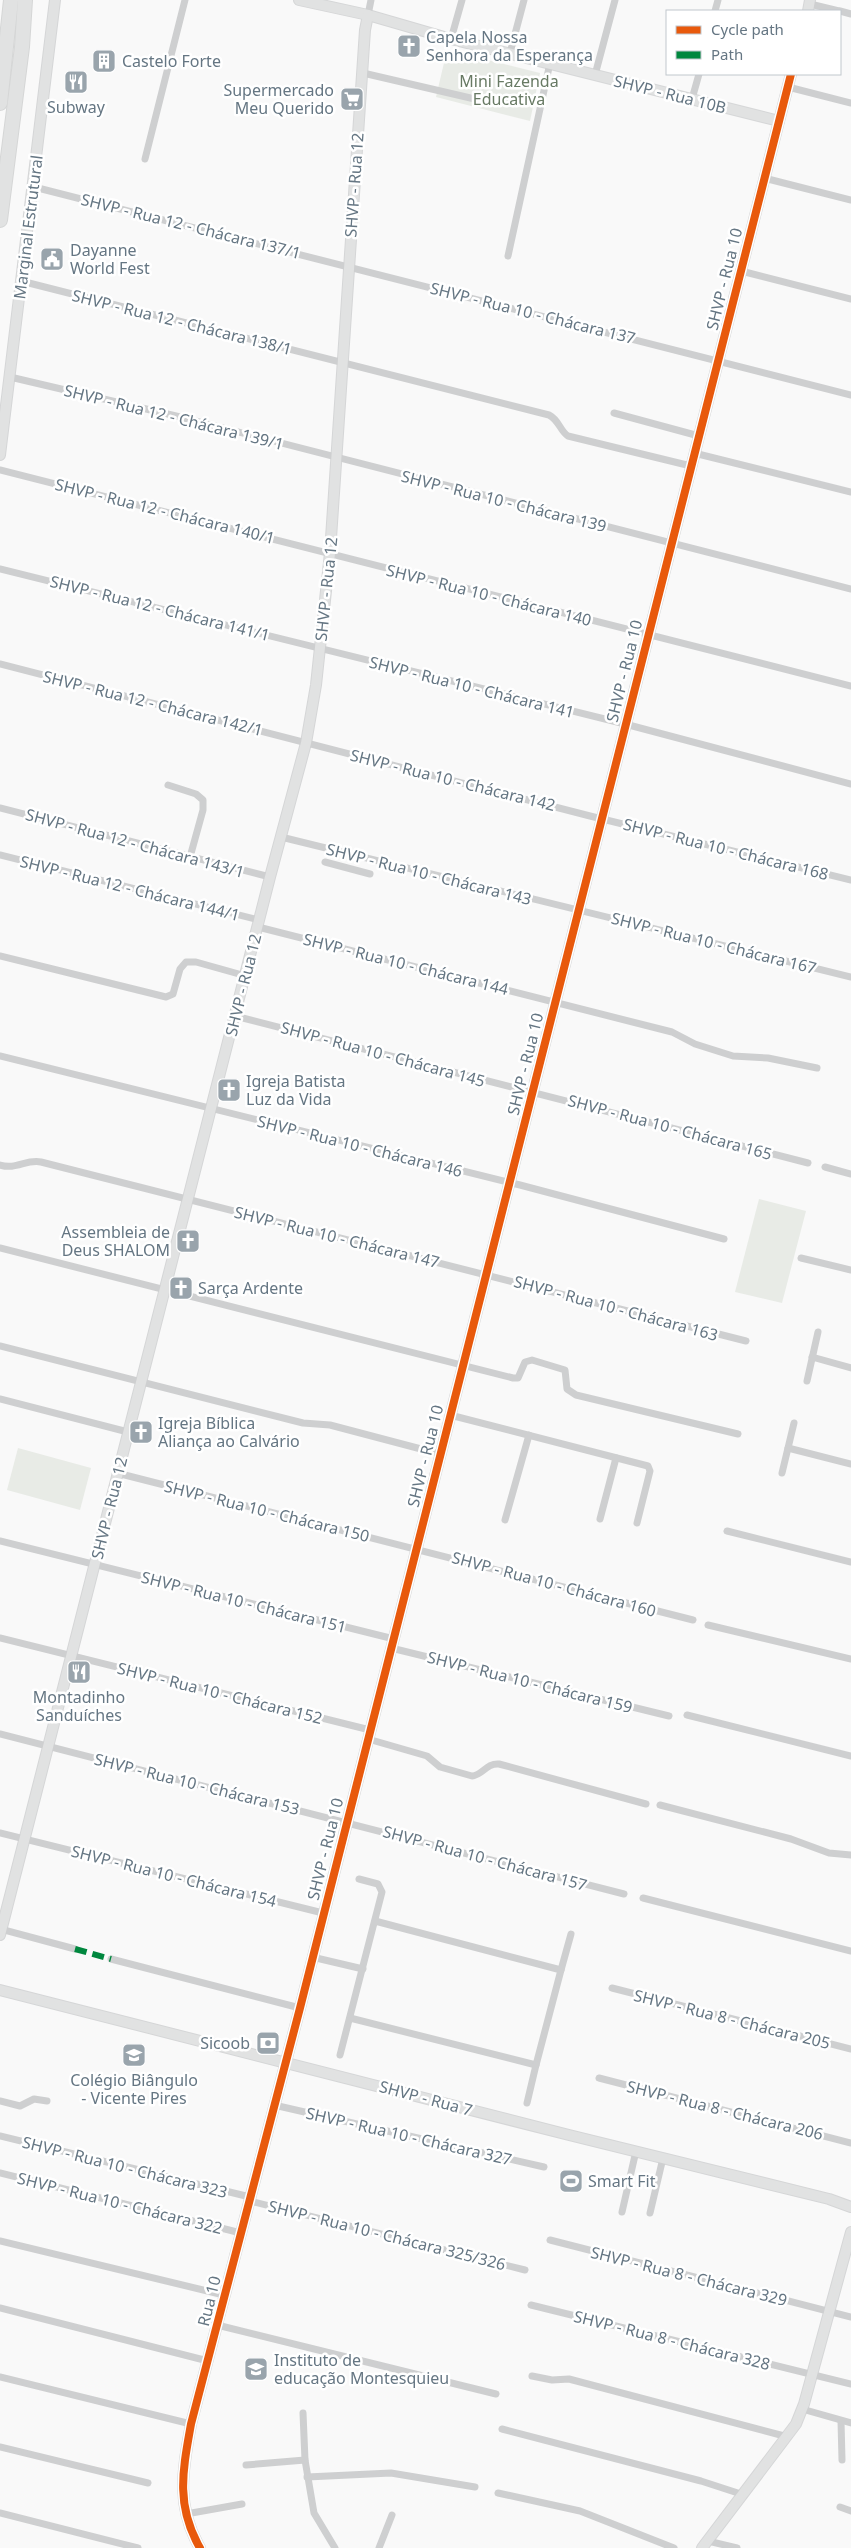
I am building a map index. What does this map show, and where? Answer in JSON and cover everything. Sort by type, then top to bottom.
[{"type":"highway","points":[[0,103],[11,0]]},
{"type":"highway","points":[[0,220],[22,47],[25,0]]},
{"type":"highway","points":[[22,47],[27,37],[31,0]]},
{"type":"street","name":"Marginal Estrutural","points":[[0,454],[34,187],[55,0]]},
{"type":"street","points":[[145,159],[185,0]]},
{"type":"street","name":"SHVP - Rua 10B","points":[[299,0],[368,15],[452,39],[779,121]]},
{"type":"street","points":[[368,15],[371,0]]},
{"type":"street","points":[[452,39],[462,0]]},
{"type":"street","points":[[510,53],[524,0]]},
{"type":"street","points":[[594,75],[615,0]]},
{"type":"street","points":[[809,5],[834,10]]},
{"type":"street","name":"SHVP - Rua 12","points":[[0,1932],[306,743],[320,649],[330,553],[362,73],[368,15]]},
{"type":"street","points":[[508,256],[550,63]]},
{"type":"street","points":[[362,73],[479,100]]},
{"type":"street","points":[[692,99],[698,75]]},
{"type":"street","name":"SHVP - Rua 10","points":[[285,2061],[300,2008],[600,818],[791,75]]},
{"type":"street","points":[[788,87],[851,103]]},
{"type":"street","points":[[764,178],[851,200]]},
{"type":"street","name":"SHVP - Rua 12 - Chácara 137/1","points":[[34,187],[349,265]]},
{"type":"street","name":"SHVP - Rua 10 - Chácara 137","points":[[349,265],[851,394]]},
{"type":"street","points":[[741,271],[851,299]]},
{"type":"street","name":"SHVP - Rua 12 - Chácara 138/1","points":[[21,281],[549,415],[556,419],[563,432],[568,436],[691,466]]},
{"type":"street","name":"SHVP - Rua 12 - Chácara 139/1","points":[[10,377],[176,416],[337,459]]},
{"type":"street","points":[[614,413],[699,436]]},
{"type":"street","points":[[694,453],[851,492]]},
{"type":"street","name":"SHVP - Rua 10 - Chácara 139","points":[[337,459],[851,589]]},
{"type":"street","name":"SHVP - Rua 12 - Chácara 140/1","points":[[0,470],[330,553]]},
{"type":"street","name":"SHVP - Rua 10 - Chácara 140","points":[[330,553],[851,686]]},
{"type":"street","name":"SHVP - Rua 12 - Chácara 141/1","points":[[0,569],[320,649]]},
{"type":"street","name":"SHVP - Rua 10 - Chácara 141","points":[[320,649],[625,724],[851,784]]},
{"type":"street","name":"SHVP - Rua 12 - Chácara 142/1","points":[[0,664],[306,743]]},
{"type":"street","name":"SHVP - Rua 10 - Chácara 142","points":[[306,743],[600,818]]},
{"type":"street","points":[[168,785],[196,794],[203,800],[203,810],[190,857]]},
{"type":"street","name":"SHVP - Rua 12 - Chácara 143/1","points":[[0,808],[270,877]]},
{"type":"street","name":"SHVP - Rua 10 - Chácara 168","points":[[600,818],[851,880]]},
{"type":"street","name":"SHVP - Rua 10 - Chácara 143","points":[[281,837],[578,910]]},
{"type":"street","name":"SHVP - Rua 12 - Chácara 144/1","points":[[0,854],[258,924]]},
{"type":"street","points":[[361,872],[366,859]]},
{"type":"street","points":[[325,862],[370,874]]},
{"type":"street","name":"SHVP - Rua 10 - Chácara 167","points":[[578,910],[851,977]]},
{"type":"street","name":"SHVP - Rua 10 - Chácara 144","points":[[258,924],[672,1032],[695,1044],[733,1056],[768,1058],[817,1068]]},
{"type":"street","points":[[0,956],[166,997],[173,994],[180,970],[186,962],[196,962],[246,976]]},
{"type":"street","name":"SHVP - Rua 10 - Chácara 145","points":[[235,1016],[532,1092]]},
{"type":"street","name":"SHVP - Rua 10 - Chácara 146","points":[[0,1056],[724,1239]]},
{"type":"street","name":"SHVP - Rua 10 - Chácara 165","points":[[532,1092],[808,1163]]},
{"type":"street","name":"SHVP - Rua 10 - Chácara 147","points":[[0,1165],[15,1168],[35,1161],[486,1274]]},
{"type":"street","points":[[825,1167],[851,1174]]},
{"type":"street","points":[[0,1248],[462,1366],[516,1378],[520,1376],[525,1362],[532,1360],[564,1370],[567,1389],[576,1395],[738,1434]]},
{"type":"street","points":[[801,1258],[851,1270]]},
{"type":"street","name":"SHVP - Rua 10 - Chácara 163","points":[[486,1274],[746,1342]]},
{"type":"street","points":[[807,1381],[818,1332]]},
{"type":"street","points":[[0,1346],[303,1423],[330,1425],[440,1454]]},
{"type":"street","points":[[812,1357],[851,1368]]},
{"type":"street","points":[[0,1398],[128,1432]]},
{"type":"street","points":[[450,1415],[645,1465],[649,1470],[637,1523]]},
{"type":"street","points":[[782,1473],[794,1423]]},
{"type":"street","points":[[505,1520],[529,1435]]},
{"type":"street","points":[[788,1448],[851,1464]]},
{"type":"street","points":[[600,1519],[616,1458]]},
{"type":"street","name":"SHVP - Rua 10 - Chácara 150","points":[[117,1473],[416,1549]]},
{"type":"street","points":[[727,1531],[851,1562]]},
{"type":"street","name":"SHVP - Rua 10 - Chácara 151","points":[[0,1541],[392,1644]]},
{"type":"street","name":"SHVP - Rua 10 - Chácara 160","points":[[416,1549],[693,1620]]},
{"type":"street","points":[[708,1625],[851,1659]]},
{"type":"street","name":"SHVP - Rua 10 - Chácara 152","points":[[0,1638],[369,1735],[427,1756],[440,1768],[477,1776],[489,1765],[498,1764],[646,1804]]},
{"type":"street","name":"SHVP - Rua 10 - Chácara 159","points":[[392,1644],[669,1716]]},
{"type":"street","points":[[687,1715],[851,1756]]},
{"type":"street","name":"SHVP - Rua 10 - Chácara 153","points":[[0,1734],[346,1822]]},
{"type":"street","points":[[660,1805],[791,1839],[829,1853],[851,1855]]},
{"type":"street","name":"SHVP - Rua 10 - Chácara 157","points":[[346,1822],[624,1894]]},
{"type":"street","name":"SHVP - Rua 10 - Chácara 154","points":[[0,1832],[323,1913]]},
{"type":"street","points":[[340,2055],[375,1921],[381,1888],[378,1884],[359,1879]]},
{"type":"street","points":[[643,1898],[851,1951]]},
{"type":"street","points":[[375,1921],[561,1970]]},
{"type":"street","points":[[0,1932],[75,1949]]},
{"type":"street","points":[[527,2103],[570,1934]]},
{"type":"street","points":[[312,1957],[363,1969]]},
{"type":"street","points":[[111,1959],[300,2008]]},
{"type":"street","name":"SHVP - Rua 8 - Chácara 205","points":[[612,1988],[851,2049]]},
{"type":"street","name":"SHVP - Rua 7","points":[[0,1990],[829,2199],[851,2207]]},
{"type":"street","points":[[350,2018],[536,2065]]},
{"type":"street","name":"Rua 10","points":[[200,2548],[186,2514],[182,2484],[191,2424],[285,2061]]},
{"type":"street","name":"SHVP - Rua 8 - Chácara 206","points":[[598,2078],[851,2143]]},
{"type":"street","points":[[0,2101],[20,2106],[34,2099],[47,2102]]},
{"type":"street","name":"SHVP - Rua 10 - Chácara 327","points":[[274,2105],[544,2167]]},
{"type":"street","name":"SHVP - Rua 10 - Chácara 323","points":[[0,2136],[250,2199]]},
{"type":"street","points":[[622,2212],[636,2151]]},
{"type":"street","points":[[650,2213],[663,2158]]},
{"type":"street","name":"SHVP - Rua 10 - Chácara 322","points":[[0,2173],[241,2233]]},
{"type":"street","name":"SHVP - Rua 10 - Chácara 325/326","points":[[250,2199],[525,2270]]},
{"type":"street","points":[[705,2544],[788,2437],[802,2409],[851,2232]]},
{"type":"street","name":"SHVP - Rua 8 - Chácara 329","points":[[550,2240],[851,2317]]},
{"type":"street","points":[[0,2241],[224,2295]]},
{"type":"street","name":"SHVP - Rua 8 - Chácara 328","points":[[531,2306],[851,2384]]},
{"type":"street","points":[[0,2308],[208,2360]]},
{"type":"street","points":[[217,2325],[496,2394]]},
{"type":"street","points":[[532,2376],[552,2380],[568,2379],[788,2437]]},
{"type":"street","points":[[0,2377],[191,2424]]},
{"type":"street","points":[[802,2409],[851,2423]]},
{"type":"street","points":[[303,2414],[305,2460],[314,2513],[335,2548]]},
{"type":"street","points":[[841,2421],[842,2460]]},
{"type":"street","points":[[502,2429],[701,2480],[744,2495]]},
{"type":"street","points":[[0,2448],[148,2483]]},
{"type":"street","points":[[246,2465],[305,2460]]},
{"type":"street","points":[[307,2477],[391,2473],[475,2487]]},
{"type":"street","points":[[498,2494],[580,2512],[674,2548]]},
{"type":"street","points":[[186,2514],[242,2504]]},
{"type":"street","points":[[840,2508],[851,2511]]},
{"type":"street","points":[[0,2513],[138,2548]]},
{"type":"street","points":[[379,2548],[392,2515]]},
{"type":"street","points":[[705,2544],[737,2548]]},
{"type":"green space","name":"Mini Fazenda Educativa","points":[[447,50],[540,73],[530,121],[436,97]]},
{"type":"green space","points":[[759,1199],[806,1211],[782,1303],[735,1292]]},
{"type":"green space","points":[[18,1448],[91,1468],[80,1510],[7,1490]]},
{"type":"marked path","points":[[75,1949],[111,1959]]},
{"type":"cycle path","points":[[200,2548],[192,2532],[184,2502],[184,2472],[191,2424],[300,2008],[791,75]]},
{"type":"place","name":"Capela Nossa Senhora da Esperança","points":[[409,46]]},
{"type":"place","name":"Castelo Forte","points":[[104,61]]},
{"type":"place","name":"Subway","points":[[76,82]]},
{"type":"place","name":"Supermercado Meu Querido","points":[[352,99]]},
{"type":"place","name":"Dayanne World Fest","points":[[52,259]]},
{"type":"place","name":"Igreja Batista Luz da Vida","points":[[229,1090]]},
{"type":"place","name":"Assembleia de Deus SHALOM","points":[[188,1241]]},
{"type":"place","name":"Sarça Ardente","points":[[181,1288]]},
{"type":"place","name":"Igreja Bíblica Aliança ao Calvário","points":[[141,1432]]},
{"type":"place","name":"Montadinho Sanduíches","points":[[79,1672]]},
{"type":"place","name":"Sicoob","points":[[268,2043]]},
{"type":"place","name":"Colégio Biângulo - Vicente Pires","points":[[134,2055]]},
{"type":"place","name":"Smart Fit","points":[[571,2181]]},
{"type":"place","name":"Instituto de educação Montesquieu","points":[[256,2369]]}]
